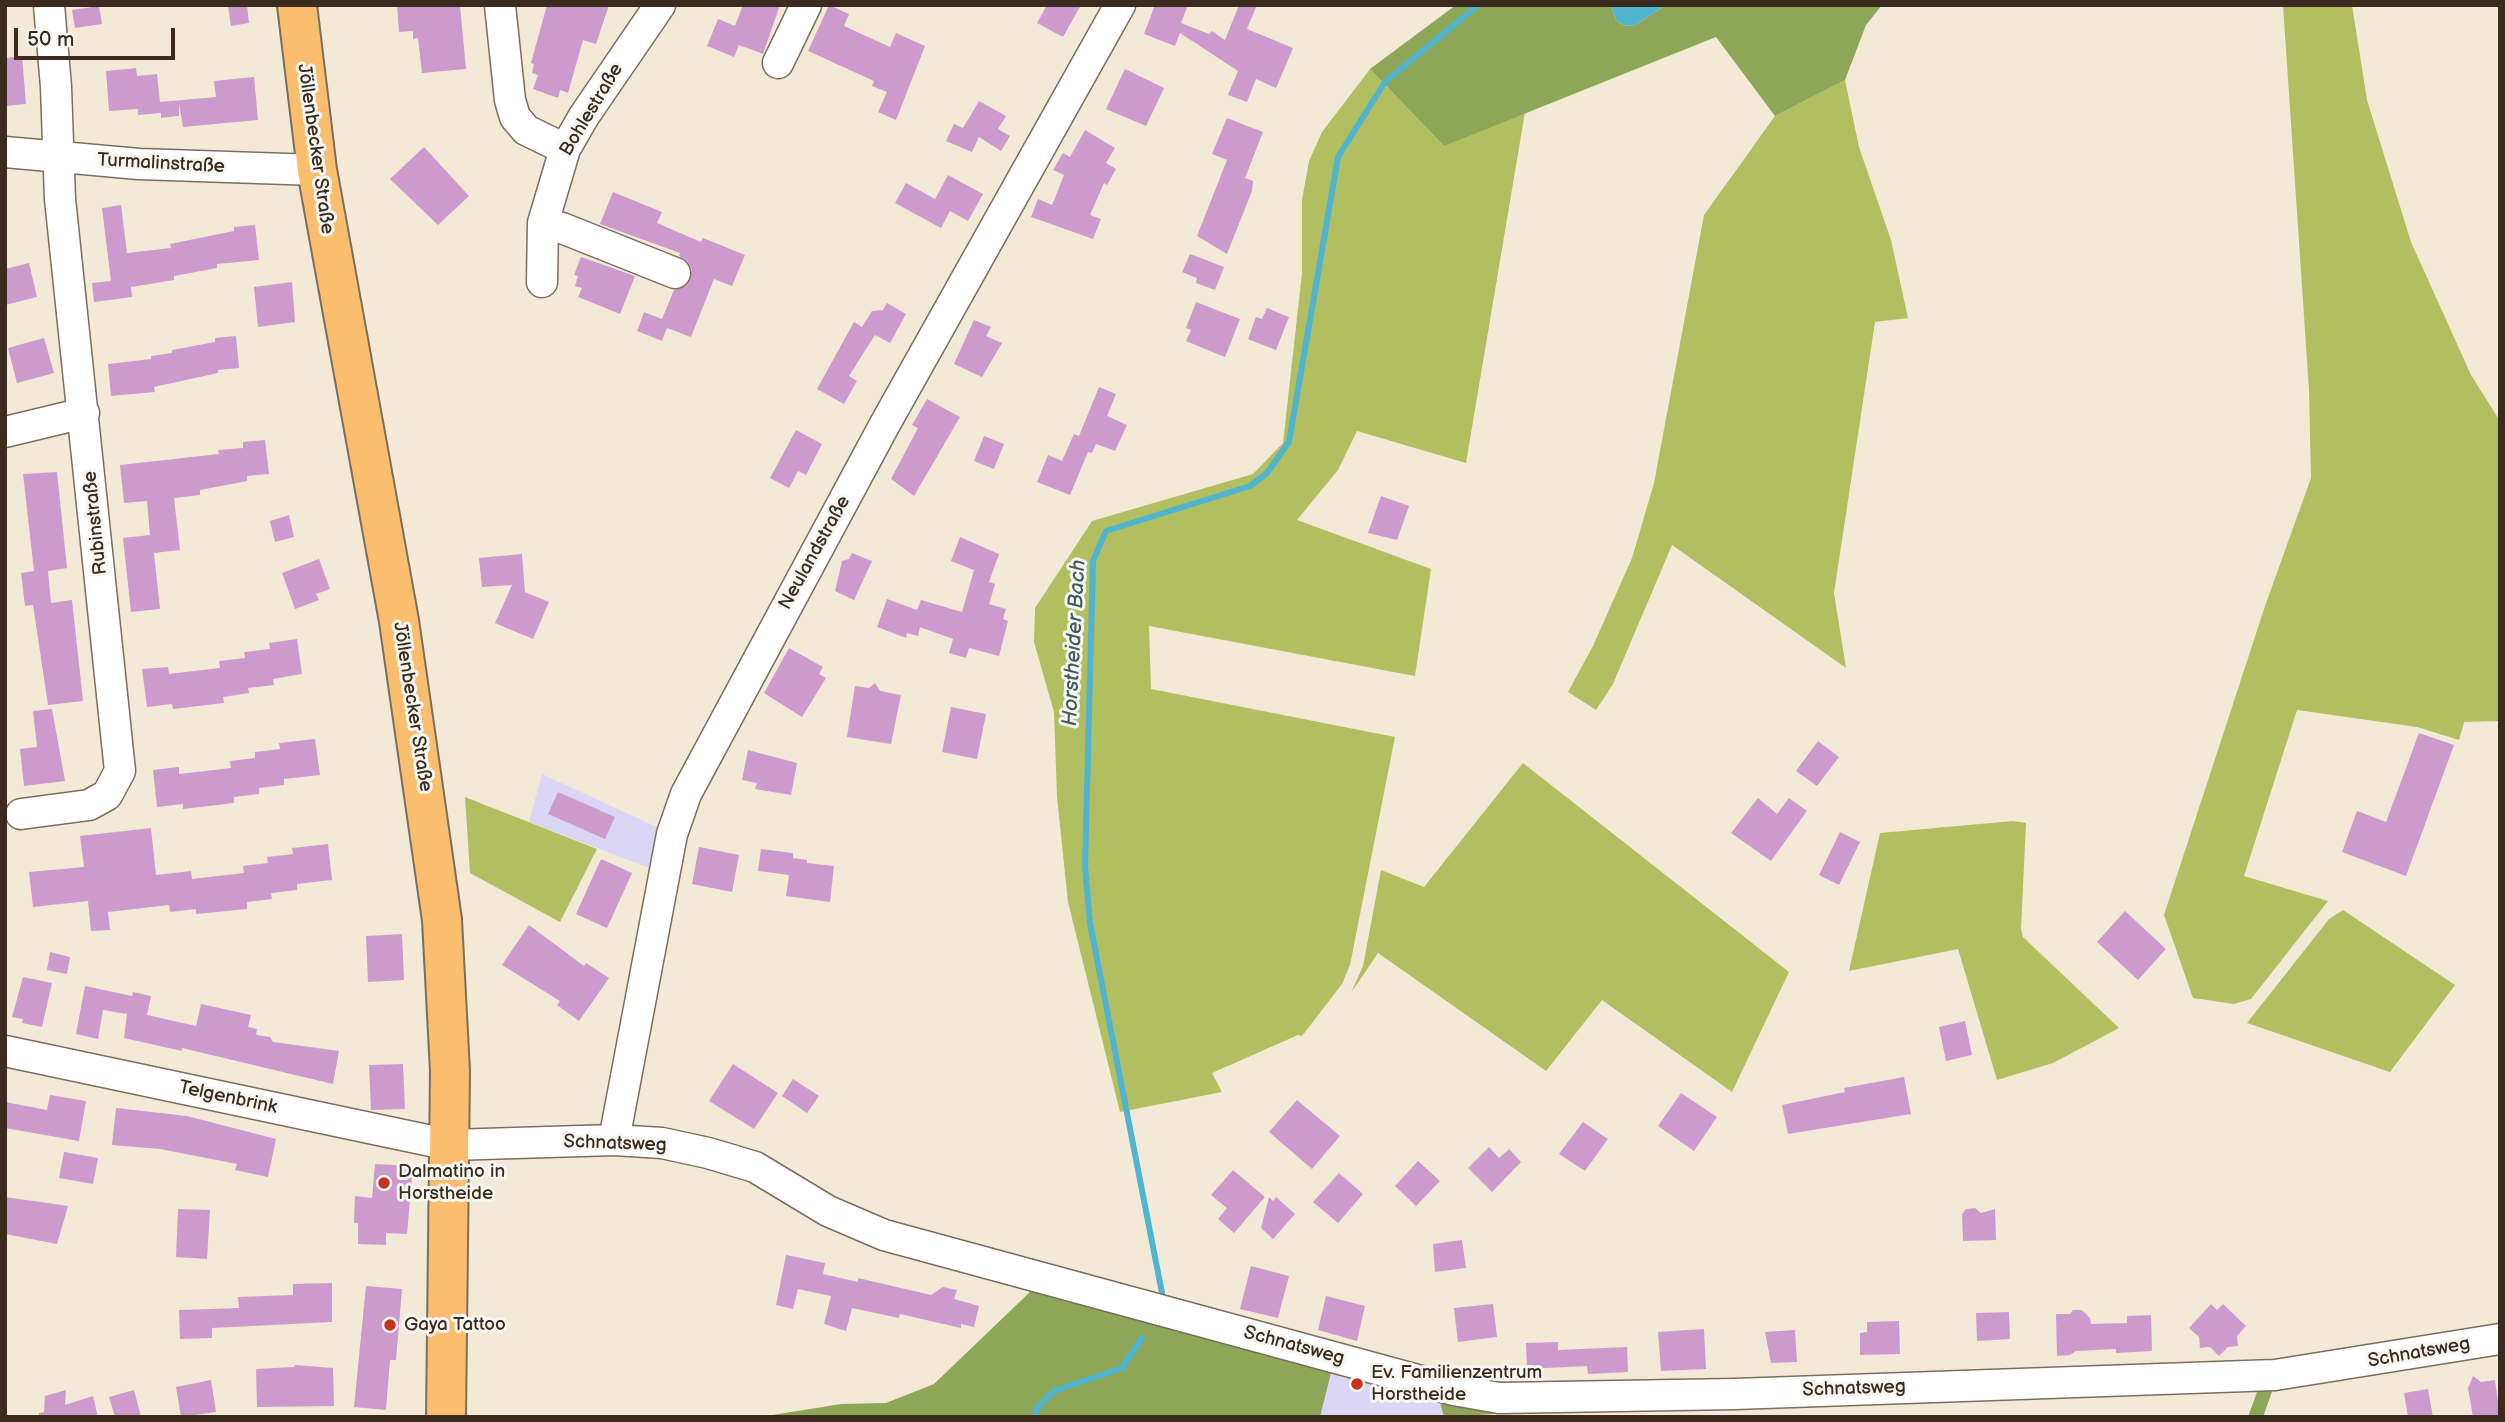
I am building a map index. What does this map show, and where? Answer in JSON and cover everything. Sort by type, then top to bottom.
[{"type":"main road","name":"Jöllenbecker Straße","points":[[297,5],[317,170],[399,621],[421,762],[445,955],[450,1145],[446,1417]]},
{"type":"street","name":"Rubinstraße","points":[[21,814],[89,805],[107,795],[120,771],[60,199],[49,5]]},
{"type":"street","points":[[500,5],[510,100],[515,117],[526,130],[565,149]]},
{"type":"street","name":"Bohlestraße","points":[[542,282],[543,223],[565,149],[584,116],[660,5]]},
{"type":"street","points":[[778,63],[806,5]]},
{"type":"street","name":"Neulandstraße","points":[[614,1140],[670,846],[685,794],[885,424],[1120,5]]},
{"type":"street","name":"Turmalinstraße","points":[[5,152],[139,164],[317,170]]},
{"type":"street","points":[[543,223],[562,228],[675,274]]},
{"type":"street","points":[[5,432],[84,413]]},
{"type":"street","name":"Telgenbrink","points":[[5,1051],[450,1145]]},
{"type":"street","name":"Schnatsweg","points":[[450,1145],[614,1140],[662,1143],[755,1167],[828,1211],[884,1235],[1454,1390],[1499,1398],[1748,1393],[2275,1375],[2500,1339]]},
{"type":"shaded area","points":[[542,774],[659,828],[652,869],[529,822]]},
{"type":"shaded area","name":"Ev. Familienzentrum Horstheide","points":[[1332,1369],[1439,1399],[1444,1417],[1320,1417]]},
{"type":"green space","points":[[1456,5],[1611,5],[1616,20],[1625,26],[1635,25],[1666,5],[1882,5],[1866,25],[1845,80],[1775,116],[1716,37],[1444,146],[1370,69]]},
{"type":"green space","points":[[2283,5],[2352,5],[2367,100],[2411,242],[2471,375],[2500,421],[2500,721],[2464,722],[2459,740],[2417,727],[2297,710],[2244,876],[2328,901],[2251,999],[2234,1004],[2193,998],[2164,915],[2265,606],[2311,478],[2309,390]]},
{"type":"green space","points":[[1370,69],[1444,146],[1525,112],[1466,463],[1357,431],[1338,470],[1297,520],[1431,569],[1415,676],[1149,626],[1151,689],[1395,737],[1350,965],[1342,984],[1302,1036],[1298,1035],[1212,1073],[1222,1092],[1120,1112],[1068,902],[1057,797],[1054,712],[1034,642],[1035,608],[1092,521],[1253,474],[1283,443],[1302,273],[1302,200],[1309,161],[1322,132]]},
{"type":"green space","points":[[1845,80],[1859,147],[1891,240],[1908,318],[1875,322],[1834,593],[1846,668],[1672,545],[1613,684],[1596,710],[1568,692],[1593,646],[1632,558],[1654,483],[1704,215],[1775,116]]},
{"type":"green space","points":[[1523,763],[1789,972],[1732,1092],[1602,1000],[1546,1071],[1378,953],[1351,993],[1363,966],[1381,870],[1424,887]]},
{"type":"green space","points":[[465,797],[597,849],[560,922],[470,873]]},
{"type":"green space","points":[[2013,821],[2026,823],[2021,929],[2023,937],[2119,1028],[2053,1063],[1997,1080],[1958,949],[1849,971],[1880,833]]},
{"type":"green space","points":[[2343,910],[2455,985],[2390,1072],[2247,1023],[2329,919]]},
{"type":"green space","points":[[1032,1290],[1332,1369],[1320,1417],[760,1417],[841,1404],[886,1403],[934,1384]]},
{"type":"green space","points":[[2258,1389],[2273,1389],[2263,1417],[2248,1417]]},
{"type":"green space","points":[[1439,1399],[1496,1414],[1444,1417]]},
{"type":"water","points":[[1611,5],[1666,5],[1635,25],[1625,26],[1616,20]]},
{"type":"building","points":[[228,5],[247,5],[249,23],[231,26]]},
{"type":"building","points":[[397,5],[460,5],[466,69],[422,73],[418,38],[413,39],[413,31],[399,32]]},
{"type":"building","points":[[547,5],[609,5],[596,44],[583,40],[568,93],[560,90],[558,98],[533,89],[538,75],[532,73],[534,64],[531,63]]},
{"type":"building","points":[[743,5],[780,5],[763,54],[739,45],[734,57],[707,46],[718,19],[735,26]]},
{"type":"building","points":[[829,5],[849,14],[844,26],[890,47],[896,33],[925,46],[896,120],[878,112],[887,92],[872,86],[874,81],[808,51]]},
{"type":"building","points":[[1047,5],[1081,5],[1063,37],[1037,23]]},
{"type":"building","points":[[1155,5],[1188,5],[1181,23],[1209,34],[1212,31],[1225,40],[1239,5],[1257,5],[1247,29],[1293,48],[1276,88],[1256,79],[1247,102],[1228,95],[1238,71],[1180,33],[1175,46],[1144,34]]},
{"type":"building","points":[[99,6],[102,24],[75,28],[72,10]]},
{"type":"building","points":[[22,56],[26,104],[5,106],[5,58]]},
{"type":"building","points":[[136,68],[137,76],[157,74],[160,102],[216,97],[214,81],[254,77],[258,120],[183,127],[179,104],[179,116],[161,118],[161,113],[138,115],[138,109],[109,111],[106,71]]},
{"type":"building","points":[[1125,69],[1164,88],[1146,126],[1106,109]]},
{"type":"building","points":[[979,101],[1006,116],[998,129],[1010,136],[1001,151],[979,137],[972,152],[946,141],[954,124],[963,128]]},
{"type":"building","points":[[1227,118],[1263,132],[1245,178],[1253,181],[1252,191],[1227,254],[1197,236],[1227,160],[1212,154]]},
{"type":"building","points":[[1085,130],[1115,148],[1106,163],[1116,169],[1107,185],[1104,183],[1090,215],[1101,219],[1093,239],[1031,217],[1038,199],[1052,205],[1064,175],[1053,170],[1063,153],[1070,157]]},
{"type":"building","points":[[424,147],[469,196],[438,225],[390,179]]},
{"type":"building","points":[[948,175],[983,194],[968,221],[950,211],[941,228],[895,203],[906,183],[935,199]]},
{"type":"building","points":[[613,192],[662,212],[657,223],[701,242],[703,238],[745,255],[732,286],[714,279],[691,337],[667,328],[662,341],[637,331],[644,312],[662,319],[674,290],[686,286],[692,270],[688,262],[679,256],[680,253],[600,224]]},
{"type":"building","points":[[121,205],[127,253],[171,248],[170,244],[234,231],[234,227],[255,225],[259,260],[217,264],[217,268],[174,276],[174,280],[131,287],[132,297],[94,302],[92,283],[111,281],[102,208]]},
{"type":"building","points":[[1190,254],[1224,267],[1215,290],[1196,283],[1197,278],[1182,272]]},
{"type":"building","points":[[581,257],[635,276],[620,314],[578,297],[582,288],[575,286],[578,276],[574,275]]},
{"type":"building","points":[[29,263],[37,297],[5,305],[5,269]]},
{"type":"building","points":[[292,282],[295,322],[258,327],[254,287]]},
{"type":"building","points":[[1196,302],[1240,319],[1225,357],[1186,341],[1191,330],[1186,328]]},
{"type":"building","points":[[887,303],[906,314],[890,343],[875,335],[849,376],[857,381],[844,404],[817,389],[854,322],[862,327],[872,311],[883,310]]},
{"type":"building","points":[[1267,308],[1289,317],[1276,350],[1248,339],[1256,317],[1262,319]]},
{"type":"building","points":[[974,320],[991,327],[986,336],[1002,343],[982,377],[954,364]]},
{"type":"building","points":[[236,336],[239,368],[218,370],[218,373],[154,387],[155,392],[111,396],[108,364],[151,359],[151,356],[172,353],[172,350],[215,342],[215,338]]},
{"type":"building","points":[[44,338],[54,373],[17,383],[8,348]]},
{"type":"building","points":[[1099,387],[1116,394],[1107,416],[1127,425],[1115,451],[1096,444],[1092,453],[1088,452],[1070,495],[1037,482],[1048,455],[1062,461],[1074,434],[1079,436]]},
{"type":"building","points":[[927,399],[960,417],[914,496],[891,479],[918,428],[912,425]]},
{"type":"building","points":[[796,430],[822,444],[806,475],[798,471],[789,488],[770,478]]},
{"type":"building","points":[[984,436],[1004,444],[994,469],[974,461]]},
{"type":"building","points":[[265,440],[269,474],[247,476],[247,481],[200,490],[200,495],[174,498],[180,550],[154,553],[160,609],[131,612],[123,538],[150,535],[147,501],[124,503],[120,465],[219,454],[218,450],[243,448],[243,442]]},
{"type":"building","points":[[57,472],[67,568],[48,571],[51,603],[72,600],[83,701],[48,705],[33,605],[25,606],[21,573],[34,571],[23,474]]},
{"type":"building","points":[[1381,496],[1409,506],[1397,540],[1368,533]]},
{"type":"building","points":[[289,515],[294,537],[275,542],[270,521]]},
{"type":"building","points":[[960,537],[999,554],[989,582],[995,584],[989,604],[1006,609],[1003,619],[1008,621],[999,656],[969,648],[966,658],[949,653],[953,639],[920,627],[918,636],[907,633],[906,638],[877,627],[887,599],[917,610],[921,600],[962,612],[974,570],[951,561]]},
{"type":"building","points":[[852,553],[872,561],[854,600],[835,591],[842,561],[849,559]]},
{"type":"building","points":[[522,554],[525,592],[549,602],[533,639],[495,623],[512,585],[482,587],[479,558]]},
{"type":"building","points":[[319,559],[330,589],[316,594],[319,600],[295,609],[282,573]]},
{"type":"building","points":[[297,639],[302,674],[273,679],[274,685],[248,688],[249,693],[223,697],[224,703],[173,709],[172,704],[147,707],[142,669],[168,667],[169,674],[220,668],[219,661],[245,658],[244,652],[270,649],[269,643]]},
{"type":"building","points":[[789,648],[823,667],[819,674],[826,678],[802,717],[764,693]]},
{"type":"building","points":[[875,683],[880,691],[901,695],[891,744],[847,737],[855,686],[869,688]]},
{"type":"building","points":[[951,707],[986,714],[977,759],[942,752]]},
{"type":"building","points":[[52,709],[65,781],[24,786],[20,749],[37,747],[33,711]]},
{"type":"building","points":[[2419,733],[2454,745],[2406,876],[2342,852],[2357,811],[2386,822]]},
{"type":"building","points":[[315,739],[320,775],[284,779],[284,785],[259,788],[259,794],[234,797],[234,803],[183,809],[183,804],[157,807],[153,770],[179,767],[179,774],[231,768],[230,761],[255,758],[255,752],[280,749],[279,743]]},
{"type":"building","points":[[1818,741],[1839,757],[1817,786],[1796,771]]},
{"type":"building","points":[[748,750],[797,763],[791,795],[755,789],[757,783],[742,780]]},
{"type":"building","points":[[558,792],[615,817],[605,839],[548,814]]},
{"type":"building","points":[[1758,798],[1777,814],[1789,798],[1807,811],[1771,861],[1731,833]]},
{"type":"building","points":[[151,828],[156,875],[191,871],[192,879],[244,873],[243,866],[268,863],[267,857],[293,854],[292,848],[328,844],[332,880],[297,884],[297,890],[271,893],[272,899],[247,902],[247,909],[196,914],[196,909],[170,912],[169,905],[108,912],[110,930],[91,931],[88,901],[33,907],[29,872],[84,867],[80,836]]},
{"type":"building","points":[[1840,832],[1860,842],[1839,885],[1819,875]]},
{"type":"building","points":[[699,847],[739,855],[732,892],[692,884]]},
{"type":"building","points":[[761,849],[793,853],[793,858],[807,860],[807,863],[834,866],[830,902],[786,896],[789,875],[758,871]]},
{"type":"building","points":[[601,859],[632,873],[607,928],[576,914]]},
{"type":"building","points":[[2125,911],[2166,949],[2138,980],[2097,942]]},
{"type":"building","points":[[529,925],[584,966],[586,963],[609,978],[579,1021],[557,1005],[560,1001],[502,965]]},
{"type":"building","points":[[402,934],[404,980],[368,982],[366,936]]},
{"type":"building","points":[[50,952],[70,957],[67,974],[47,970]]},
{"type":"building","points":[[23,977],[52,983],[42,1027],[22,1023],[23,1019],[12,1017]]},
{"type":"building","points":[[85,986],[132,996],[133,992],[151,996],[147,1015],[196,1026],[201,1004],[251,1015],[248,1027],[257,1029],[256,1035],[270,1037],[273,1042],[339,1051],[333,1084],[182,1048],[182,1051],[124,1038],[127,1014],[103,1010],[98,1039],[76,1034]]},
{"type":"building","points":[[1965,1021],[1972,1055],[1946,1061],[1939,1027]]},
{"type":"building","points":[[403,1064],[405,1109],[371,1110],[369,1065]]},
{"type":"building","points":[[733,1064],[778,1093],[754,1129],[709,1101]]},
{"type":"building","points":[[1904,1077],[1911,1114],[1788,1134],[1782,1105],[1845,1092],[1844,1088]]},
{"type":"building","points":[[793,1079],[819,1096],[807,1113],[782,1096]]},
{"type":"building","points":[[1681,1093],[1717,1117],[1694,1151],[1658,1126]]},
{"type":"building","points":[[50,1095],[86,1101],[79,1141],[5,1128],[5,1102],[47,1110]]},
{"type":"building","points":[[1297,1100],[1340,1136],[1312,1169],[1269,1132]]},
{"type":"building","points":[[116,1108],[187,1116],[276,1139],[268,1177],[235,1170],[237,1164],[160,1149],[112,1145]]},
{"type":"building","points":[[1583,1122],[1608,1139],[1585,1171],[1559,1154]]},
{"type":"building","points":[[1489,1147],[1499,1158],[1509,1149],[1521,1162],[1492,1192],[1468,1168]]},
{"type":"building","points":[[64,1152],[98,1158],[93,1184],[59,1178]]},
{"type":"building","points":[[1418,1161],[1440,1181],[1416,1206],[1395,1186]]},
{"type":"building","points":[[375,1164],[413,1166],[407,1234],[386,1233],[386,1245],[358,1244],[358,1223],[354,1223],[355,1196],[372,1198]]},
{"type":"building","points":[[1233,1170],[1265,1197],[1234,1233],[1218,1219],[1227,1208],[1211,1195]]},
{"type":"building","points":[[1339,1173],[1363,1194],[1338,1223],[1313,1202]]},
{"type":"building","points":[[5,1197],[68,1206],[57,1244],[5,1234]]},
{"type":"building","points":[[1269,1197],[1273,1201],[1276,1197],[1295,1214],[1273,1239],[1261,1228]]},
{"type":"building","points":[[1975,1208],[1981,1213],[1995,1209],[1996,1240],[1963,1241],[1962,1214],[1966,1209]]},
{"type":"building","points":[[178,1209],[210,1210],[207,1259],[176,1257]]},
{"type":"building","points":[[1462,1240],[1466,1268],[1435,1272],[1433,1244]]},
{"type":"building","points":[[786,1255],[825,1263],[823,1274],[858,1282],[858,1278],[931,1295],[943,1287],[957,1290],[954,1299],[979,1306],[974,1327],[961,1324],[961,1328],[900,1314],[899,1318],[852,1308],[846,1331],[824,1324],[831,1296],[798,1289],[793,1309],[776,1305]]},
{"type":"building","points":[[1251,1266],[1289,1276],[1278,1318],[1240,1309]]},
{"type":"building","points":[[332,1283],[332,1322],[212,1328],[212,1338],[180,1339],[179,1310],[239,1308],[238,1297],[293,1295],[293,1284]]},
{"type":"building","points":[[366,1286],[402,1289],[396,1360],[390,1360],[386,1410],[354,1407]]},
{"type":"building","points":[[1326,1296],[1365,1306],[1357,1341],[1318,1330]]},
{"type":"building","points":[[1493,1304],[1497,1337],[1458,1342],[1454,1308]]},
{"type":"building","points":[[2211,1304],[2217,1310],[2223,1304],[2246,1326],[2237,1336],[2238,1346],[2228,1347],[2219,1356],[2210,1347],[2200,1348],[2199,1337],[2189,1328]]},
{"type":"building","points":[[2073,1310],[2082,1310],[2090,1318],[2091,1324],[2127,1323],[2127,1316],[2151,1315],[2152,1351],[2076,1351],[2070,1355],[2057,1356],[2056,1314],[2070,1314]]},
{"type":"building","points":[[2009,1312],[2010,1339],[1977,1341],[1976,1313]]},
{"type":"building","points":[[1899,1321],[1900,1354],[1860,1355],[1860,1333],[1867,1332],[1867,1322]]},
{"type":"building","points":[[1704,1329],[1706,1369],[1661,1371],[1658,1332]]},
{"type":"building","points":[[1795,1330],[1797,1362],[1771,1363],[1765,1332]]},
{"type":"building","points":[[1558,1342],[1558,1350],[1627,1347],[1628,1372],[1588,1374],[1587,1366],[1527,1369],[1526,1343]]},
{"type":"building","points":[[295,1365],[333,1368],[334,1406],[257,1407],[256,1369]]},
{"type":"building","points":[[2473,1376],[2481,1382],[2495,1380],[2500,1417],[2473,1417],[2468,1388]]},
{"type":"building","points":[[211,1380],[216,1412],[181,1417],[176,1387]]},
{"type":"building","points":[[2428,1389],[2433,1417],[2408,1417],[2404,1393]]},
{"type":"building","points":[[66,1390],[65,1405],[93,1396],[98,1417],[39,1417],[39,1413],[44,1412],[45,1396]]},
{"type":"building","points":[[134,1390],[141,1417],[115,1417],[109,1397]]},
{"type":"waterway","name":"Horstheider Bach","points":[[1162,1293],[1090,923],[1085,866],[1093,561],[1106,531],[1250,486],[1267,473],[1289,442],[1338,157],[1385,82],[1478,5]]},
{"type":"waterway","name":"Horstheider Bach","points":[[1034,1417],[1037,1408],[1054,1391],[1122,1368],[1142,1338]]},
{"type":"place","name":"Dalmatino in Horstheide","points":[[384,1183]]},
{"type":"place","name":"Gaya Tattoo","points":[[390,1325]]},
{"type":"place","name":"Ev. Familienzentrum Horstheide","points":[[1357,1384]]}]
